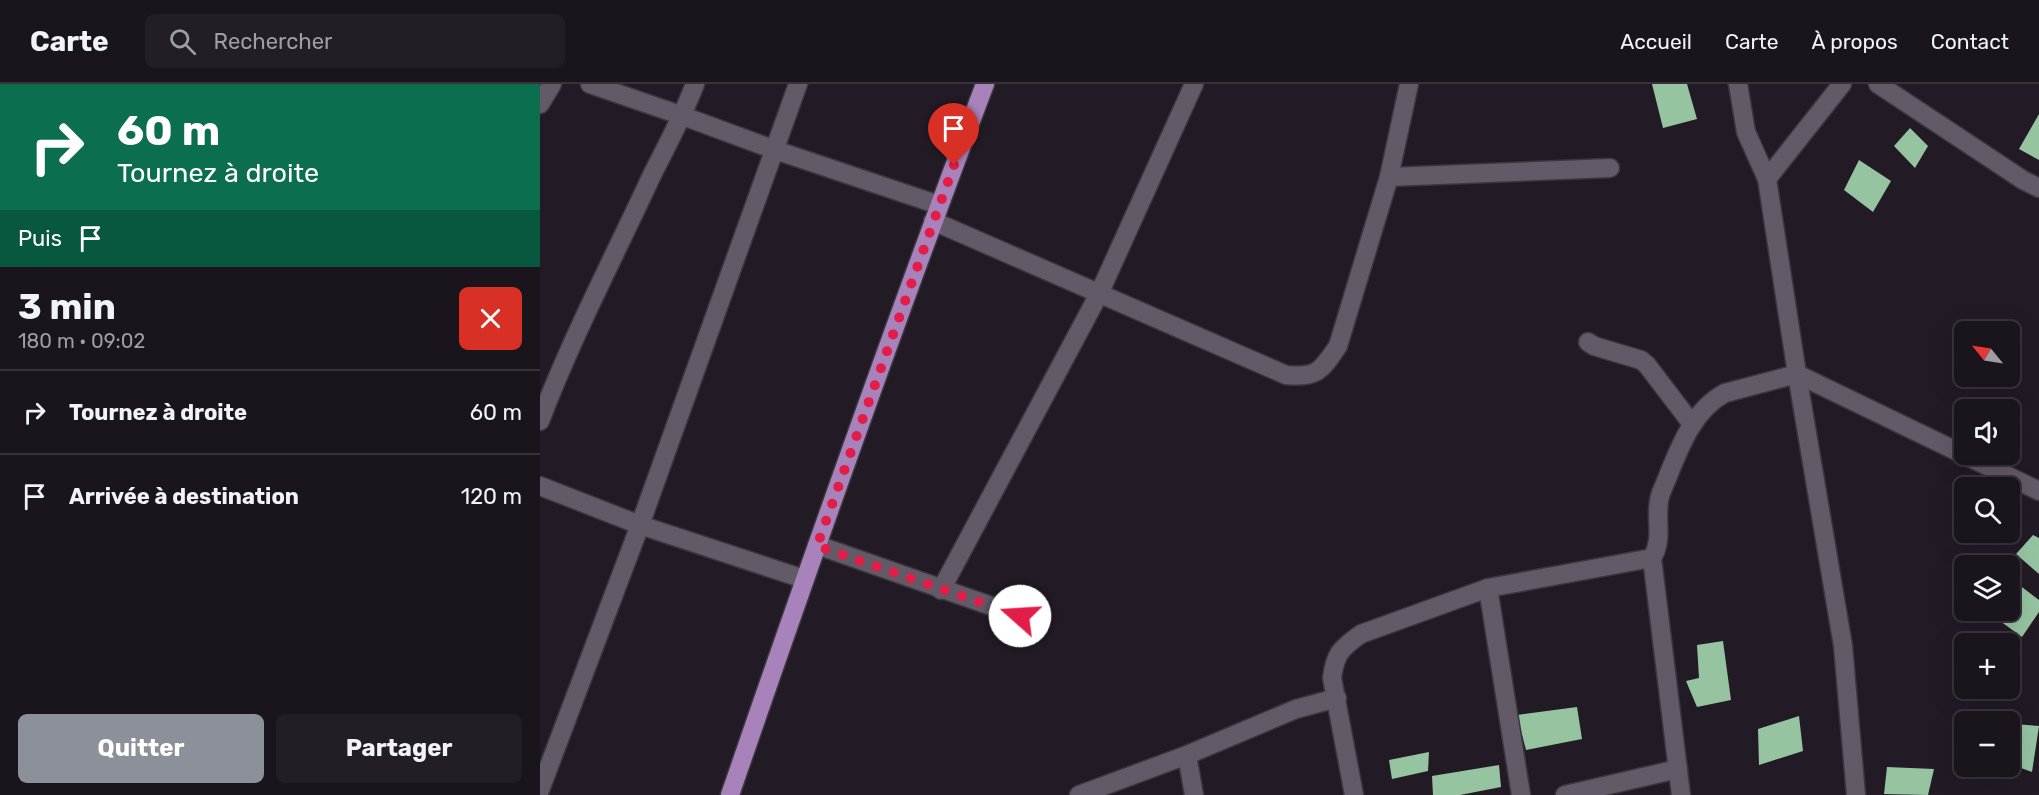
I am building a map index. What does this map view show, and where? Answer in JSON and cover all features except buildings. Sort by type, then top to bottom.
[{"type":"main road","points":[[730,795],[804,579],[985,84]]},
{"type":"street","points":[[540,104],[552,84]]},
{"type":"street","points":[[590,84],[683,116],[936,213],[1099,294],[1286,375],[1301,376],[1315,374],[1328,362],[1338,346],[1389,177],[1409,84]]},
{"type":"street","points":[[540,421],[559,372],[683,116],[695,84]]},
{"type":"street","points":[[540,790],[640,525],[798,84]]},
{"type":"street","points":[[941,590],[1099,294],[1194,84]]},
{"type":"street","points":[[1738,84],[1746,132],[1767,179],[1843,646],[1856,795]]},
{"type":"street","points":[[1767,179],[1842,84]]},
{"type":"street","points":[[1878,84],[2023,180],[2039,188]]},
{"type":"street","points":[[1389,177],[1610,168]]},
{"type":"street","points":[[1588,342],[1594,346],[1641,360],[1692,424]]},
{"type":"street","points":[[1354,795],[1332,678],[1335,661],[1344,645],[1361,634],[1488,588],[1652,558],[1658,550],[1660,538],[1657,504],[1692,424],[1716,398],[1725,393],[1797,374],[2037,485]]},
{"type":"street","points":[[540,486],[640,525],[804,579]]},
{"type":"street","points":[[817,546],[1020,616]]},
{"type":"street","points":[[1652,558],[1681,795]]},
{"type":"street","points":[[1488,588],[1521,795]]},
{"type":"street","points":[[1079,795],[1187,755],[1296,709],[1337,699]]},
{"type":"street","points":[[1187,755],[1194,795]]},
{"type":"street","points":[[1565,795],[1678,769]]},
{"type":"route","points":[[954,165],[817,546],[1020,616]]}]
